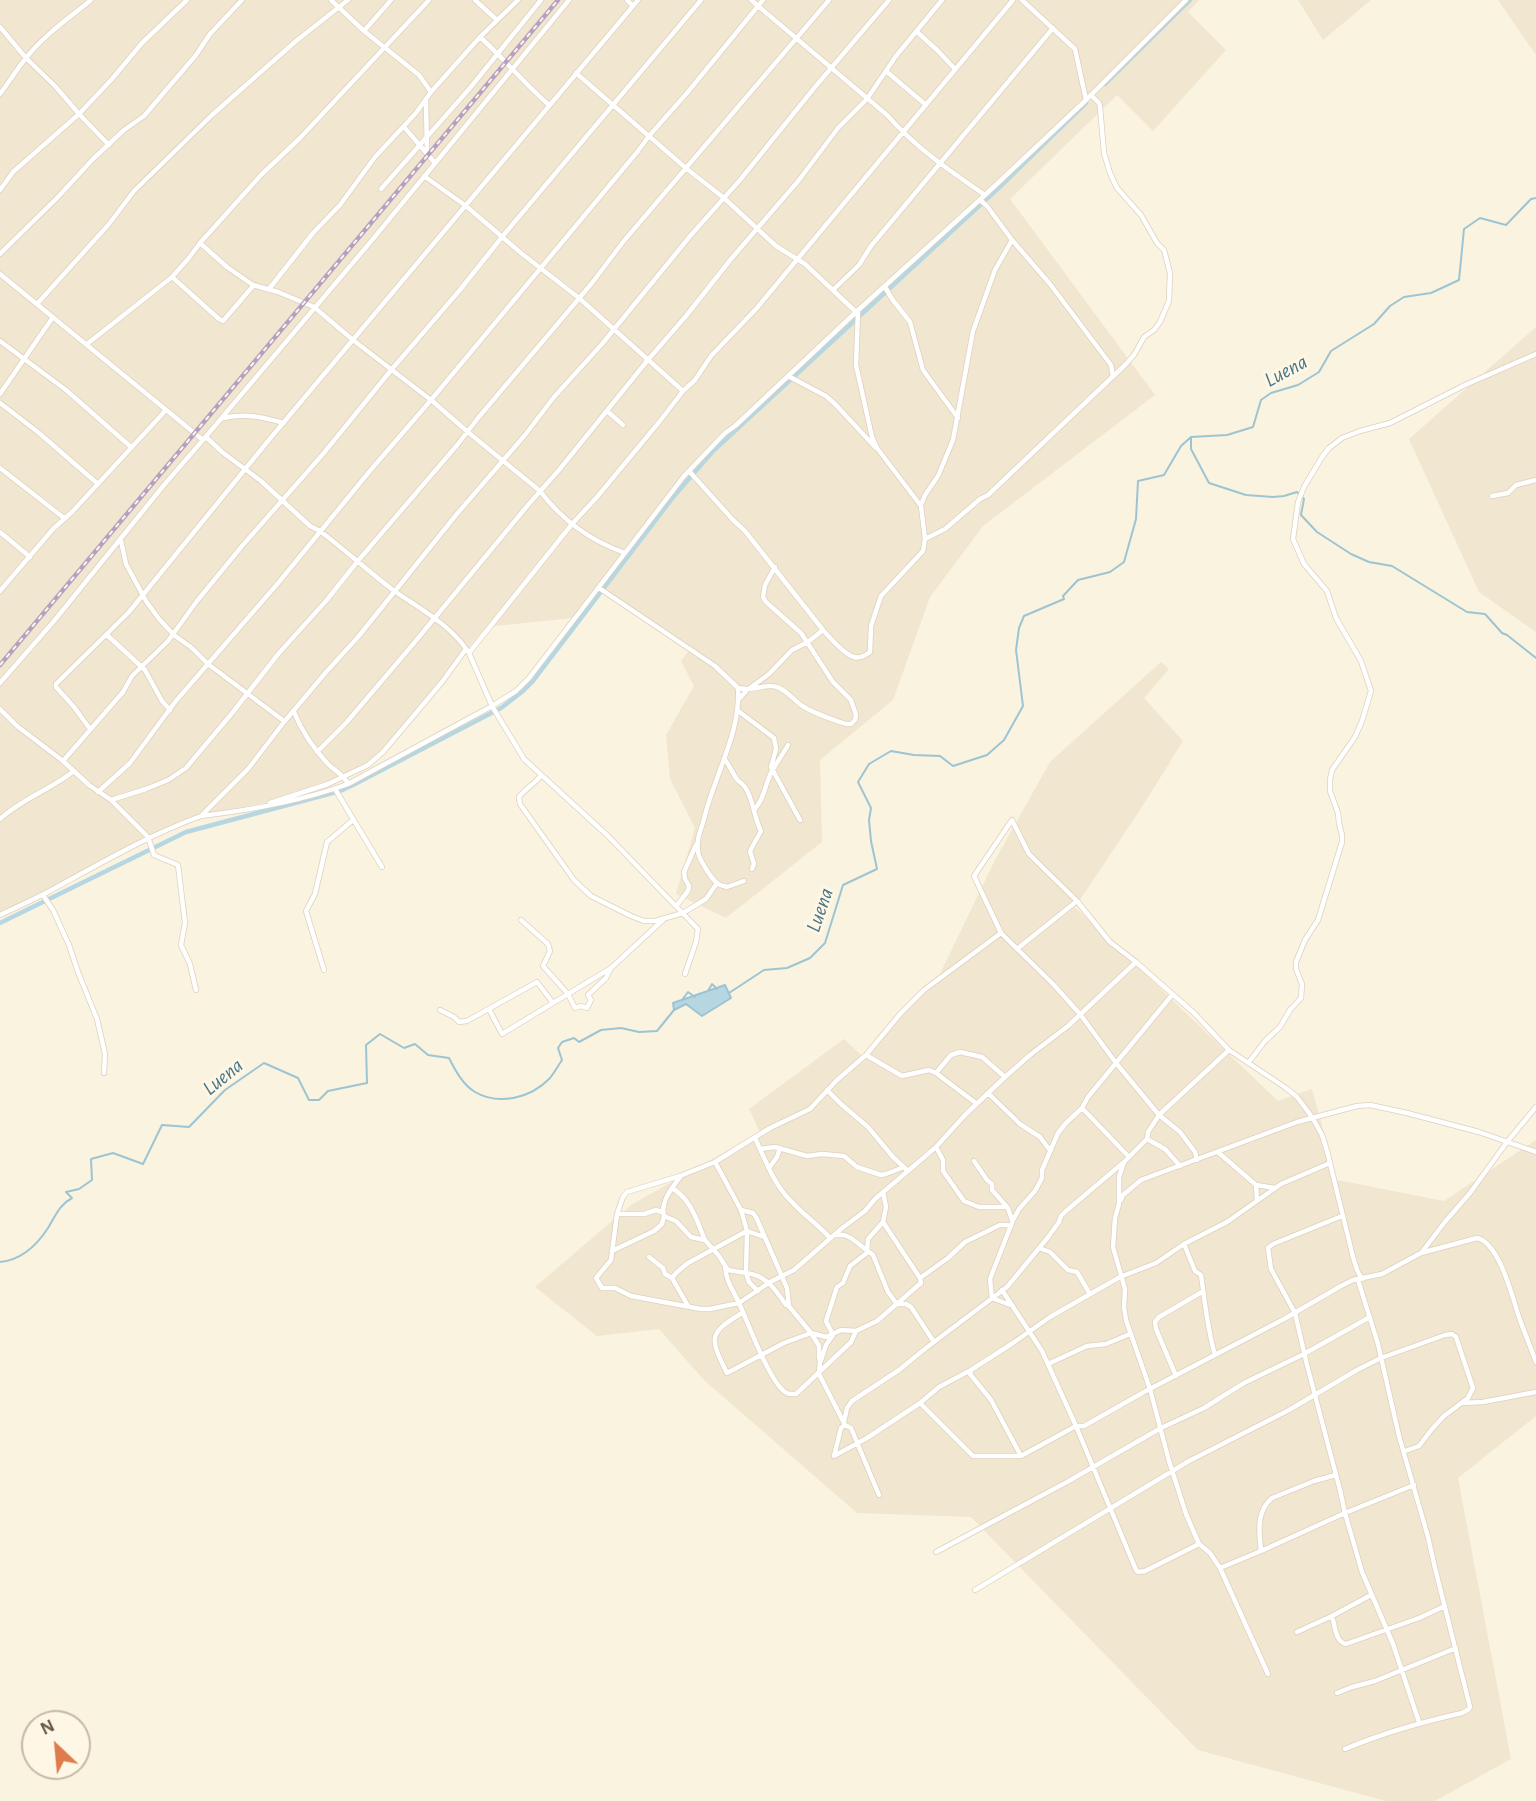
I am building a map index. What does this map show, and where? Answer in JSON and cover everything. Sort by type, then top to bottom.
[{"type":"street","points":[[0,93],[26,58],[56,28],[91,0]]},
{"type":"street","points":[[0,190],[13,172],[79,114],[142,43],[187,0]]},
{"type":"street","points":[[0,254],[108,145],[144,116],[196,55],[210,34],[242,0]]},
{"type":"street","points":[[331,0],[418,75],[432,92]]},
{"type":"street","points":[[37,304],[109,224],[134,191],[212,115],[348,0]]},
{"type":"street","points":[[364,31],[391,0]]},
{"type":"street","points":[[87,345],[172,277],[261,175],[300,138],[429,0]]},
{"type":"street","points":[[475,0],[498,20]]},
{"type":"street","points":[[269,290],[308,240],[340,205],[375,157],[480,37],[518,0]]},
{"type":"street","points":[[381,190],[541,0]]},
{"type":"street","points":[[0,683],[569,0]]},
{"type":"street","points":[[627,0],[634,6]]},
{"type":"street","points":[[90,729],[55,686],[143,595],[245,469],[638,0]]},
{"type":"street","points":[[63,761],[123,692],[132,676],[174,635],[197,601],[701,0]]},
{"type":"street","points":[[751,0],[887,115],[903,133],[939,164],[985,195]]},
{"type":"street","points":[[98,792],[130,763],[208,664],[763,0]]},
{"type":"street","points":[[111,800],[168,780],[186,768],[623,242],[829,0]]},
{"type":"street","points":[[201,816],[248,769],[554,397],[888,0]]},
{"type":"street","points":[[317,752],[346,723],[673,333],[799,180],[838,128],[867,99],[896,56],[942,0]]},
{"type":"street","points":[[261,807],[345,778],[378,757],[597,497],[682,391],[695,380],[711,356],[756,309],[1013,0]]},
{"type":"street","points":[[1022,0],[1075,49],[1086,100]]},
{"type":"street","points":[[0,915],[43,895],[148,837],[201,816],[261,807],[348,784],[516,691],[529,678],[689,471],[725,433],[980,200],[1186,0]]},
{"type":"street","points":[[0,27],[108,145]]},
{"type":"street","points":[[833,290],[859,265],[871,246],[1053,28]]},
{"type":"street","points":[[917,32],[955,69]]},
{"type":"street","points":[[480,37],[549,105]]},
{"type":"street","points":[[887,71],[926,105]]},
{"type":"street","points":[[576,73],[786,253],[805,264],[857,312],[856,365],[869,424],[877,448],[920,506],[925,539],[923,551],[881,596],[871,626],[870,652],[853,657],[835,643],[745,531],[689,471]]},
{"type":"street","points":[[925,539],[945,529],[979,499],[988,495],[1113,377],[1133,355],[1144,337],[1160,322],[1169,297],[1170,273],[1164,250],[1157,243],[1142,215],[1117,188],[1104,153],[1100,107],[1091,94]]},
{"type":"street","points":[[426,101],[427,153]]},
{"type":"street","points":[[404,127],[435,163]]},
{"type":"street","points":[[424,176],[466,206],[579,298],[682,391]]},
{"type":"street","points":[[980,200],[1050,284],[1111,365],[1113,377]]},
{"type":"street","points":[[920,506],[939,476],[953,440],[973,331],[995,270],[1012,240]]},
{"type":"street","points":[[200,243],[253,285],[314,307],[540,491],[572,524],[597,542],[625,553]]},
{"type":"street","points":[[0,274],[166,410],[261,481],[310,527],[320,531],[456,636],[467,651],[492,706],[524,758],[608,836],[698,929],[685,974]]},
{"type":"street","points":[[172,277],[223,321],[253,285]]},
{"type":"street","points":[[885,287],[910,323],[923,370],[958,418]]},
{"type":"street","points":[[0,394],[53,317]]},
{"type":"street","points":[[0,341],[66,390],[131,447]]},
{"type":"street","points":[[1249,1062],[1301,998],[1302,985],[1296,961],[1308,934],[1318,920],[1342,842],[1329,780],[1332,770],[1362,721],[1371,691],[1362,661],[1336,618],[1327,591],[1304,564],[1293,539],[1298,502],[1304,487],[1329,448],[1342,438],[1390,423],[1465,385],[1536,354]]},
{"type":"street","points":[[788,376],[836,404],[877,448]]},
{"type":"street","points":[[0,403],[98,484]]},
{"type":"street","points":[[0,591],[53,529],[166,410]]},
{"type":"street","points":[[607,411],[623,425]]},
{"type":"street","points":[[221,419],[254,415],[284,423]]},
{"type":"street","points":[[0,468],[64,518]]},
{"type":"street","points":[[1492,496],[1508,493],[1516,485],[1536,480]]},
{"type":"street","points":[[0,532],[30,557]]},
{"type":"street","points":[[120,540],[126,564],[159,619],[208,664],[284,722]]},
{"type":"street","points":[[599,588],[715,666],[738,688],[747,690],[779,687],[801,706],[851,724],[856,715],[851,701],[833,682],[801,633],[763,597],[765,585],[775,567]]},
{"type":"street","points":[[739,699],[792,650],[823,630]]},
{"type":"street","points":[[107,635],[141,666],[170,710]]},
{"type":"street","points":[[676,906],[688,891],[684,872],[698,841],[706,808],[724,758],[739,699],[738,688]]},
{"type":"street","points":[[0,709],[111,800],[148,837],[153,854],[176,863],[179,867],[185,923],[181,945],[190,964],[196,990]]},
{"type":"street","points":[[737,709],[776,742],[771,767],[800,820]]},
{"type":"street","points":[[294,712],[301,729],[317,752],[348,784]]},
{"type":"street","points":[[754,810],[760,804],[773,770],[788,745]]},
{"type":"street","points":[[724,758],[736,778],[747,788],[761,831],[750,851],[754,864],[752,869]]},
{"type":"street","points":[[0,819],[30,797],[74,771]]},
{"type":"street","points":[[541,775],[535,784],[519,797],[520,804],[574,880],[591,896],[631,916],[644,921],[655,921],[684,912],[706,899],[717,883]]},
{"type":"street","points":[[335,789],[382,867]]},
{"type":"street","points":[[324,971],[306,911],[316,891],[327,842],[353,820]]},
{"type":"street","points":[[1197,1160],[1195,1152],[1180,1132],[1160,1115],[1116,1063],[1080,1014],[1001,933],[974,876],[1012,820],[1029,854],[1077,901],[1110,942],[1194,1013],[1229,1050],[1293,1093],[1322,1135],[1470,1707],[1462,1713],[1419,1722],[1345,1749]]},
{"type":"street","points":[[698,841],[699,857],[717,883],[727,887],[744,881]]},
{"type":"street","points":[[43,895],[65,935],[97,1019],[106,1057],[104,1073]]},
{"type":"street","points":[[1017,949],[1077,901]]},
{"type":"street","points":[[489,1009],[502,1034],[611,968],[666,917]]},
{"type":"street","points":[[521,920],[548,944],[550,951],[543,966],[568,994],[575,1008],[581,1006],[587,1009],[591,1000],[588,995],[606,978],[611,968]]},
{"type":"street","points":[[1001,933],[924,990],[866,1055],[810,1109],[715,1162],[627,1192],[617,1214],[609,1262],[596,1278],[601,1288],[615,1288],[631,1296],[707,1310],[739,1303],[802,1264],[832,1236],[865,1211],[906,1169],[936,1147],[1005,1077],[1080,1014],[1136,962]]},
{"type":"street","points":[[440,1010],[454,1017],[459,1023],[467,1021],[537,982],[553,1003]]},
{"type":"street","points":[[992,1298],[990,1279],[1019,1209],[1035,1191],[1042,1178],[1049,1150],[1066,1123],[1082,1108],[1088,1097],[1172,995]]},
{"type":"street","points":[[1229,1050],[1160,1115],[1148,1132],[1147,1139],[1124,1162],[1061,1216],[1049,1236],[1002,1290],[900,1370],[852,1401],[847,1408],[834,1456],[1050,1317],[1120,1277],[1156,1263],[1184,1244],[1227,1222],[1286,1181],[1330,1163]]},
{"type":"street","points":[[936,1073],[951,1055],[960,1052],[982,1057],[1005,1077]]},
{"type":"street","points":[[866,1055],[902,1076],[929,1070],[936,1073],[977,1104]]},
{"type":"street","points":[[827,1090],[868,1126],[906,1169]]},
{"type":"street","points":[[988,1093],[1020,1124],[1040,1137],[1049,1150]]},
{"type":"street","points":[[1268,1674],[1220,1568],[1210,1553],[1199,1544],[1186,1514],[1150,1389],[1130,1334],[1124,1310],[1125,1289],[1113,1247],[1115,1218],[1123,1195],[1141,1180],[1312,1117],[1357,1106],[1370,1105],[1479,1132],[1536,1152]]},
{"type":"street","points":[[1422,1253],[1536,1107]]},
{"type":"street","points":[[1082,1108],[1129,1157]]},
{"type":"street","points":[[755,1138],[777,1184],[790,1201],[832,1236],[848,1236],[875,1257],[888,1292],[897,1304]]},
{"type":"street","points":[[1147,1139],[1165,1150],[1180,1166]]},
{"type":"street","points":[[936,1147],[943,1160],[943,1171],[964,1201],[979,1207],[1019,1209]]},
{"type":"street","points":[[760,1149],[780,1148],[807,1156],[846,1156],[860,1168],[881,1174],[906,1169]]},
{"type":"street","points":[[769,1168],[780,1148]]},
{"type":"street","points":[[1195,1152],[1206,1157]]},
{"type":"street","points":[[1218,1153],[1256,1185],[1275,1188]]},
{"type":"street","points":[[974,1161],[1007,1208],[1012,1223]]},
{"type":"street","points":[[715,1162],[741,1210],[747,1231],[746,1273],[748,1282],[758,1291]]},
{"type":"street","points":[[1119,1204],[1119,1177],[1124,1162]]},
{"type":"street","points":[[612,1251],[654,1231],[662,1224],[663,1203],[680,1176]]},
{"type":"street","points":[[1256,1185],[1257,1201]]},
{"type":"street","points":[[672,1188],[681,1194],[691,1208],[705,1240],[719,1256],[727,1280],[762,1355],[785,1392],[800,1392],[851,1342],[856,1331]]},
{"type":"street","points":[[833,1335],[826,1321],[836,1289],[843,1283],[850,1266],[865,1255],[868,1239],[883,1222],[886,1201],[883,1192]]},
{"type":"street","points":[[617,1214],[641,1214],[656,1210],[676,1221],[688,1235],[705,1240]]},
{"type":"street","points":[[741,1210],[755,1215],[788,1291],[790,1307]]},
{"type":"street","points":[[1342,1216],[1273,1244],[1268,1248],[1271,1269],[1295,1313],[1362,1572],[1393,1644],[1419,1722]]},
{"type":"street","points":[[879,1495],[851,1428],[844,1423],[819,1374],[820,1361],[833,1335],[841,1329],[856,1331],[874,1323],[919,1285],[920,1279],[883,1222]]},
{"type":"street","points":[[920,1279],[965,1242],[1000,1225],[1012,1223]]},
{"type":"street","points":[[672,1278],[682,1267],[747,1231],[765,1237]]},
{"type":"street","points":[[920,1403],[973,1456],[1021,1457],[1358,1280],[1395,1268],[1422,1253],[1477,1238],[1487,1244],[1504,1273],[1536,1362]]},
{"type":"street","points":[[1184,1244],[1195,1270],[1201,1275],[1207,1307],[1206,1317],[1215,1355]]},
{"type":"street","points":[[1039,1248],[1051,1252],[1068,1270],[1077,1272],[1090,1294]]},
{"type":"street","points":[[649,1257],[672,1278],[689,1306]]},
{"type":"street","points":[[724,1267],[731,1271],[753,1274],[770,1282],[811,1333],[820,1348],[820,1361]]},
{"type":"street","points":[[1357,1270],[1358,1280]]},
{"type":"street","points":[[1002,1290],[1030,1331],[1048,1364],[1094,1466],[1136,1570],[1145,1571],[1199,1544]]},
{"type":"street","points":[[1176,1376],[1155,1322],[1159,1317],[1203,1292]]},
{"type":"street","points":[[992,1298],[1013,1306]]},
{"type":"street","points":[[897,1304],[911,1307],[934,1342]]},
{"type":"street","points":[[742,1313],[716,1332],[716,1350],[727,1373],[784,1343],[811,1333],[826,1337],[833,1335]]},
{"type":"street","points":[[936,1552],[1370,1317]]},
{"type":"street","points":[[1048,1364],[1087,1346],[1106,1344],[1130,1334]]},
{"type":"street","points":[[975,1590],[1203,1453],[1289,1410],[1357,1370],[1381,1358],[1452,1334],[1456,1337],[1473,1388],[1468,1398],[1444,1416],[1419,1446],[1405,1451]]},
{"type":"street","points":[[971,1370],[970,1374],[991,1400],[1021,1457]]},
{"type":"street","points":[[1461,1404],[1536,1392]]},
{"type":"street","points":[[1261,1551],[1260,1520],[1267,1502],[1314,1481],[1336,1475]]},
{"type":"street","points":[[1220,1568],[1414,1485]]},
{"type":"street","points":[[1297,1632],[1371,1595]]},
{"type":"street","points":[[1332,1616],[1338,1640],[1346,1644],[1445,1606]]},
{"type":"street","points":[[1337,1693],[1375,1681],[1456,1648]]},
{"type":"shaded area","points":[[0,0],[1199,0],[1188,12],[1226,50],[1153,131],[1117,95],[1010,199],[1155,395],[983,526],[930,597],[893,700],[820,760],[822,842],[726,918],[676,894],[695,828],[670,779],[666,735],[694,686],[681,661],[690,649],[599,585],[572,618],[486,627],[372,764],[274,801],[197,815],[0,913]]},
{"type":"shaded area","points":[[1298,0],[1371,0],[1323,40]]},
{"type":"shaded area","points":[[1498,0],[1536,0],[1536,55]]},
{"type":"shaded area","points":[[1536,327],[1536,632],[1479,592],[1409,439]]},
{"type":"shaded area","points":[[1161,662],[1169,669],[1144,698],[1183,741],[1075,907],[1278,1101],[1312,1089],[1337,1180],[1444,1201],[1536,1140],[1536,1416],[1458,1478],[1511,1759],[1435,1801],[1386,1801],[1198,1750],[971,1517],[857,1513],[704,1380],[659,1329],[597,1336],[535,1287],[631,1205],[760,1132],[749,1109],[844,1039],[862,1056],[938,978],[995,860],[1050,762]]},
{"type":"water","points":[[725,985],[731,998],[702,1016],[686,1004],[674,1010],[673,1003]]},
{"type":"waterway","points":[[1105,84],[1190,0]]},
{"type":"waterway","points":[[0,923],[186,832],[340,791],[501,708],[533,681],[674,496],[713,451],[1005,182],[1086,103]]},
{"type":"waterway","name":"Luena","points":[[729,993],[764,970],[787,968],[810,958],[825,943],[843,885],[877,869],[871,841],[871,808],[858,782],[869,764],[891,751],[940,756],[953,766],[987,755],[1004,740],[1023,706],[1016,650],[1019,628],[1024,616],[1064,599],[1063,596],[1078,580],[1110,572],[1124,562],[1136,519],[1138,481],[1164,475],[1181,446],[1191,437],[1227,435],[1253,427],[1261,400],[1271,393],[1298,385],[1319,372],[1331,351],[1374,324],[1390,306],[1404,297],[1431,293],[1459,280],[1464,229],[1480,218],[1506,225],[1531,199],[1536,198]]},
{"type":"waterway","points":[[1191,438],[1191,449],[1209,483],[1246,495],[1273,497],[1297,492],[1304,499],[1301,515],[1317,532],[1351,554],[1369,562],[1392,566],[1467,612],[1485,614],[1502,633],[1536,658]]},
{"type":"waterway","name":"Luena","points":[[708,991],[712,984],[717,989]]},
{"type":"waterway","name":"Luena","points":[[682,1000],[688,992],[695,997]]},
{"type":"waterway","name":"Luena","points":[[0,1262],[22,1255],[39,1240],[61,1207],[72,1198],[66,1192],[79,1189],[92,1180],[91,1159],[113,1153],[143,1164],[162,1125],[189,1127],[225,1090],[264,1063],[298,1078],[309,1100],[319,1100],[328,1091],[367,1083],[366,1045],[380,1034],[404,1048],[415,1044],[428,1055],[449,1058],[463,1081],[475,1092],[494,1099],[514,1098],[534,1091],[550,1078],[562,1060],[558,1048],[562,1042],[574,1038],[579,1042],[601,1030],[621,1028],[639,1032],[657,1031],[674,1010]]},
{"type":"railway","points":[[0,665],[558,0]]}]
